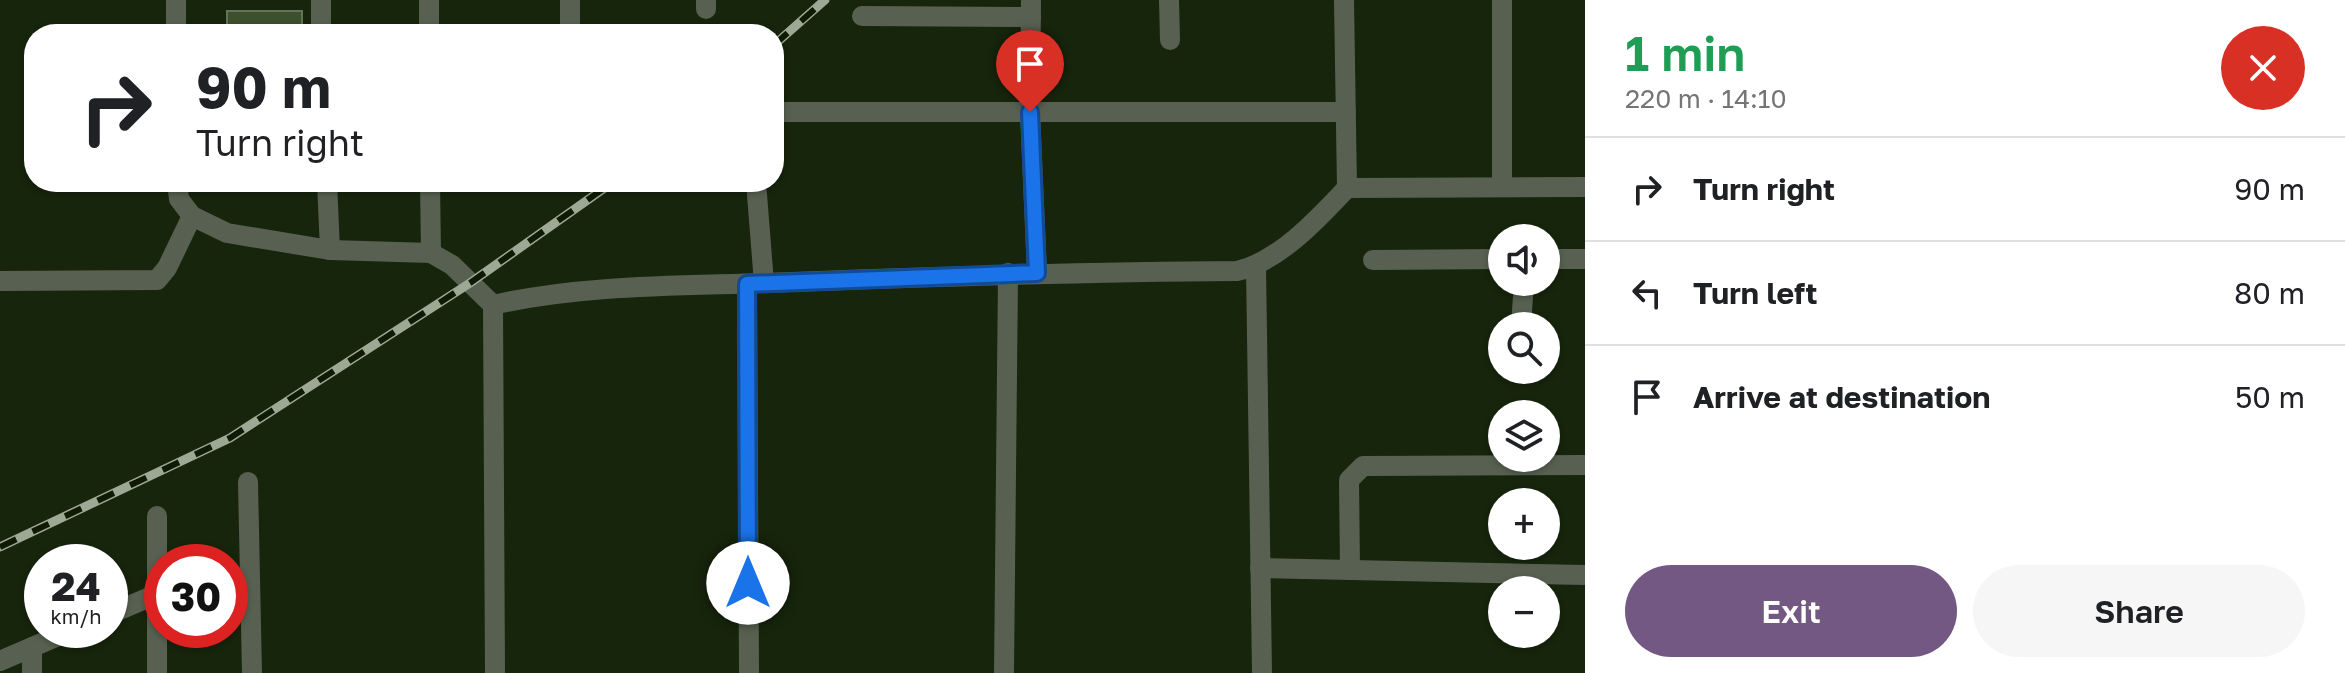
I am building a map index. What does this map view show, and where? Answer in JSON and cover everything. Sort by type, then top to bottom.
[{"type":"street","points":[[176,0],[176,24]]},
{"type":"street","points":[[321,0],[321,24]]},
{"type":"street","points":[[429,0],[429,24]]},
{"type":"street","points":[[570,0],[570,24]]},
{"type":"street","points":[[1169,0],[1170,40]]},
{"type":"street","points":[[493,305],[533,296],[756,284],[1008,273],[1237,271],[1256,267],[1324,213],[1347,188],[1344,0]]},
{"type":"street","points":[[1502,0],[1502,187]]},
{"type":"street","points":[[862,16],[1031,8],[1030,112],[1037,273]]},
{"type":"street","points":[[784,112],[1346,112]]},
{"type":"street","points":[[1347,188],[1585,187]]},
{"type":"street","points":[[178,192],[179,199],[192,216],[227,233],[330,250],[431,253],[452,265],[493,305],[495,673]]},
{"type":"street","points":[[327,192],[330,250]]},
{"type":"street","points":[[430,192],[431,253]]},
{"type":"street","points":[[749,673],[756,192]]},
{"type":"street","points":[[0,281],[157,280],[167,268],[192,216]]},
{"type":"street","points":[[1373,260],[1488,259]]},
{"type":"street","points":[[1560,259],[1585,259]]},
{"type":"street","points":[[1256,267],[1262,673]]},
{"type":"street","points":[[1004,673],[1008,273]]},
{"type":"street","points":[[1350,570],[1349,480],[1363,466],[1585,465]]},
{"type":"street","points":[[248,482],[252,673]]},
{"type":"street","points":[[157,516],[157,544]]},
{"type":"street","points":[[1260,568],[1585,575]]},
{"type":"street","points":[[0,661],[30,648]]},
{"type":"street","points":[[32,648],[32,673]]},
{"type":"street","points":[[157,648],[157,673]]},
{"type":"building","points":[[227,11],[302,11],[302,24],[227,24]]},
{"type":"railway","points":[[784,36],[825,0]]},
{"type":"railway","points":[[0,547],[230,438],[470,283],[599,192]]},
{"type":"route","points":[[748,583],[747,284],[1037,273],[1030,112]]}]
